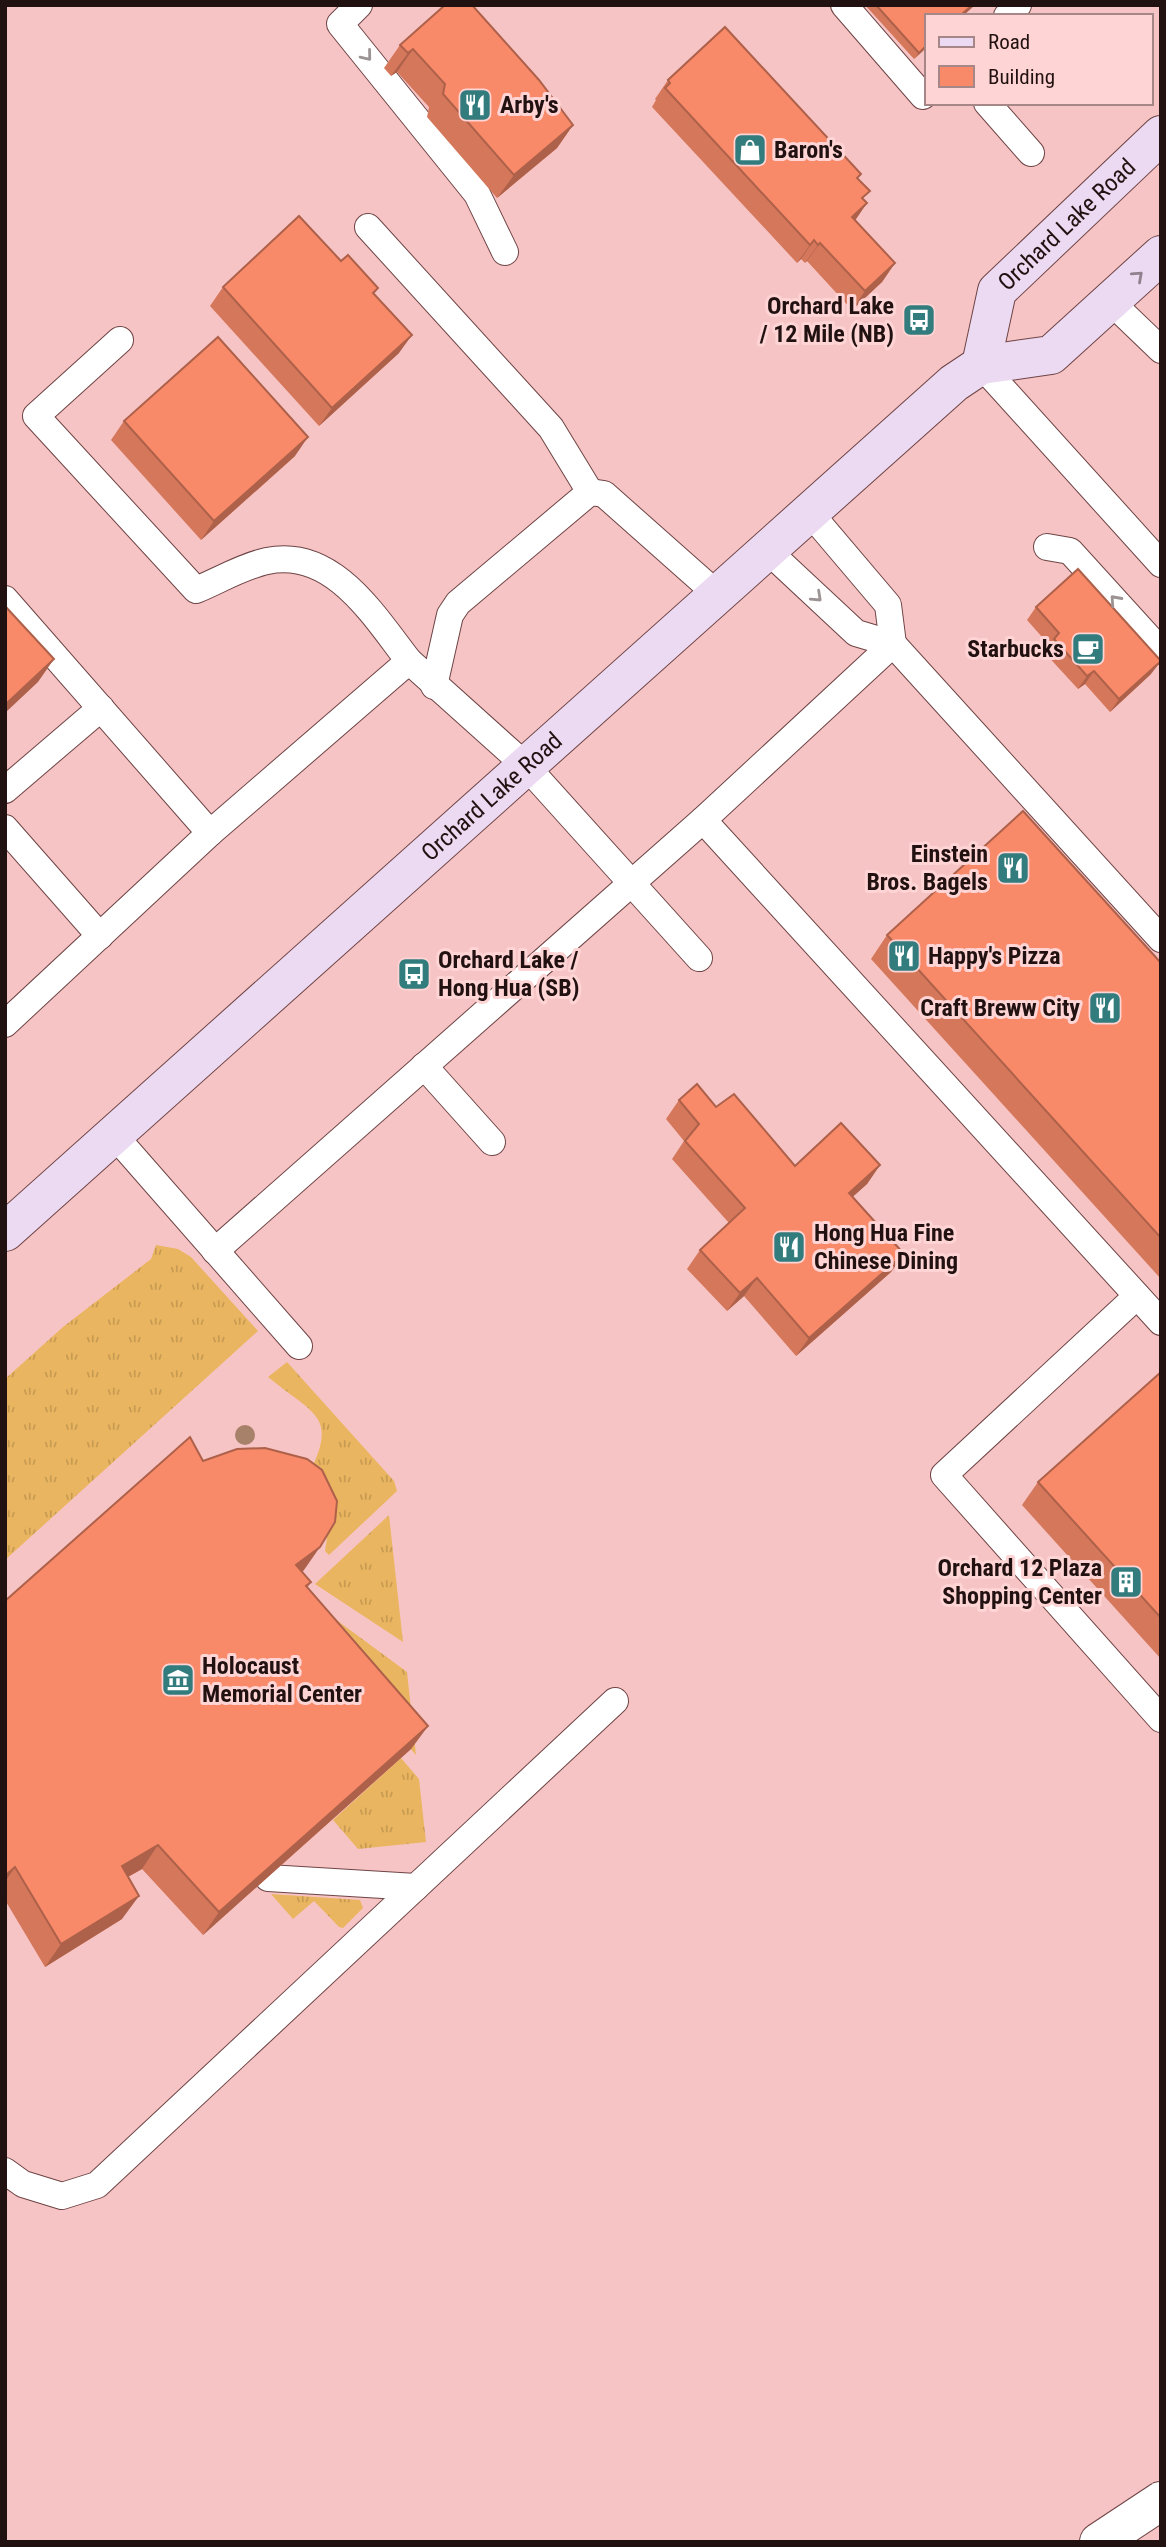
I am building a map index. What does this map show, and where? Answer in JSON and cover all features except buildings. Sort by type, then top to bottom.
[{"type":"main road","name":"Orchard Lake Road","points":[[981,365],[997,291],[1161,135]]},
{"type":"main road","name":"Orchard Lake Road","points":[[7,1227],[114,1135],[719,596],[954,383],[981,365],[1051,355],[1161,255]]},
{"type":"street","points":[[1099,2542],[1161,2501]]},
{"type":"lane","points":[[359,5],[341,23],[477,194],[505,252]]},
{"type":"lane","points":[[844,5],[923,96],[925,93]]},
{"type":"lane","points":[[989,105],[1031,153]]},
{"type":"lane","points":[[368,227],[551,428],[590,492]]},
{"type":"lane","points":[[1110,301],[1161,350]]},
{"type":"lane","points":[[121,340],[36,416],[196,590],[267,561],[309,560],[357,594],[409,661],[526,766],[699,957]]},
{"type":"lane","points":[[981,365],[1161,564]]},
{"type":"lane","points":[[434,686],[450,615],[458,603],[590,492],[604,494],[611,499],[719,596]]},
{"type":"lane","points":[[810,513],[888,605],[893,643]]},
{"type":"lane","points":[[1047,547],[1070,551],[1161,651]]},
{"type":"lane","points":[[767,550],[856,633],[893,643],[1161,939]]},
{"type":"lane","points":[[5,599],[210,833]]},
{"type":"lane","points":[[215,1251],[703,820],[893,643]]},
{"type":"lane","points":[[5,1024],[210,833],[409,661]]},
{"type":"lane","points":[[5,790],[101,708]]},
{"type":"lane","points":[[703,820],[1161,1322]]},
{"type":"lane","points":[[5,828],[100,936]]},
{"type":"lane","points":[[424,1066],[492,1142]]},
{"type":"lane","points":[[114,1135],[299,1346]]},
{"type":"lane","points":[[1137,1296],[944,1475],[1161,1719]]},
{"type":"lane","points":[[5,2172],[23,2184],[62,2196],[97,2185],[615,1701]]},
{"type":"lane","points":[[268,1878],[416,1887]]},
{"type":"green space","points":[[156,1245],[178,1249],[191,1257],[258,1331],[5,1560],[5,1379],[63,1327],[151,1259]]},
{"type":"green space","points":[[287,1362],[394,1481],[397,1491],[329,1555],[325,1551],[329,1525],[304,1484],[321,1444],[322,1431],[311,1411],[268,1377]]},
{"type":"green space","points":[[389,1515],[403,1642],[315,1584]]},
{"type":"green space","points":[[304,1596],[407,1672],[416,1755],[289,1609]]},
{"type":"green space","points":[[401,1758],[419,1779],[426,1842],[358,1849],[333,1820]]},
{"type":"green space","points":[[271,1894],[360,1900],[363,1908],[343,1928],[314,1901],[293,1919]]},
{"type":"place","name":"Arby's","points":[[475,105]]},
{"type":"place","name":"Baron's","points":[[750,150]]},
{"type":"place","name":"Orchard Lake / 12 Mile (NB)","points":[[919,320]]},
{"type":"place","name":"Starbucks","points":[[1088,649]]},
{"type":"place","name":"Einstein Bros. Bagels","points":[[1013,868]]},
{"type":"place","name":"Happy's Pizza","points":[[904,956]]},
{"type":"place","name":"Orchard Lake / Hong Hua (SB)","points":[[414,974]]},
{"type":"place","name":"Craft Breww City","points":[[1105,1008]]},
{"type":"place","name":"Hong Hua Fine Chinese Dining","points":[[789,1247]]},
{"type":"place","name":"Orchard 12 Plaza Shopping Center","points":[[1126,1582]]},
{"type":"place","name":"Holocaust Memorial Center","points":[[178,1680]]}]
